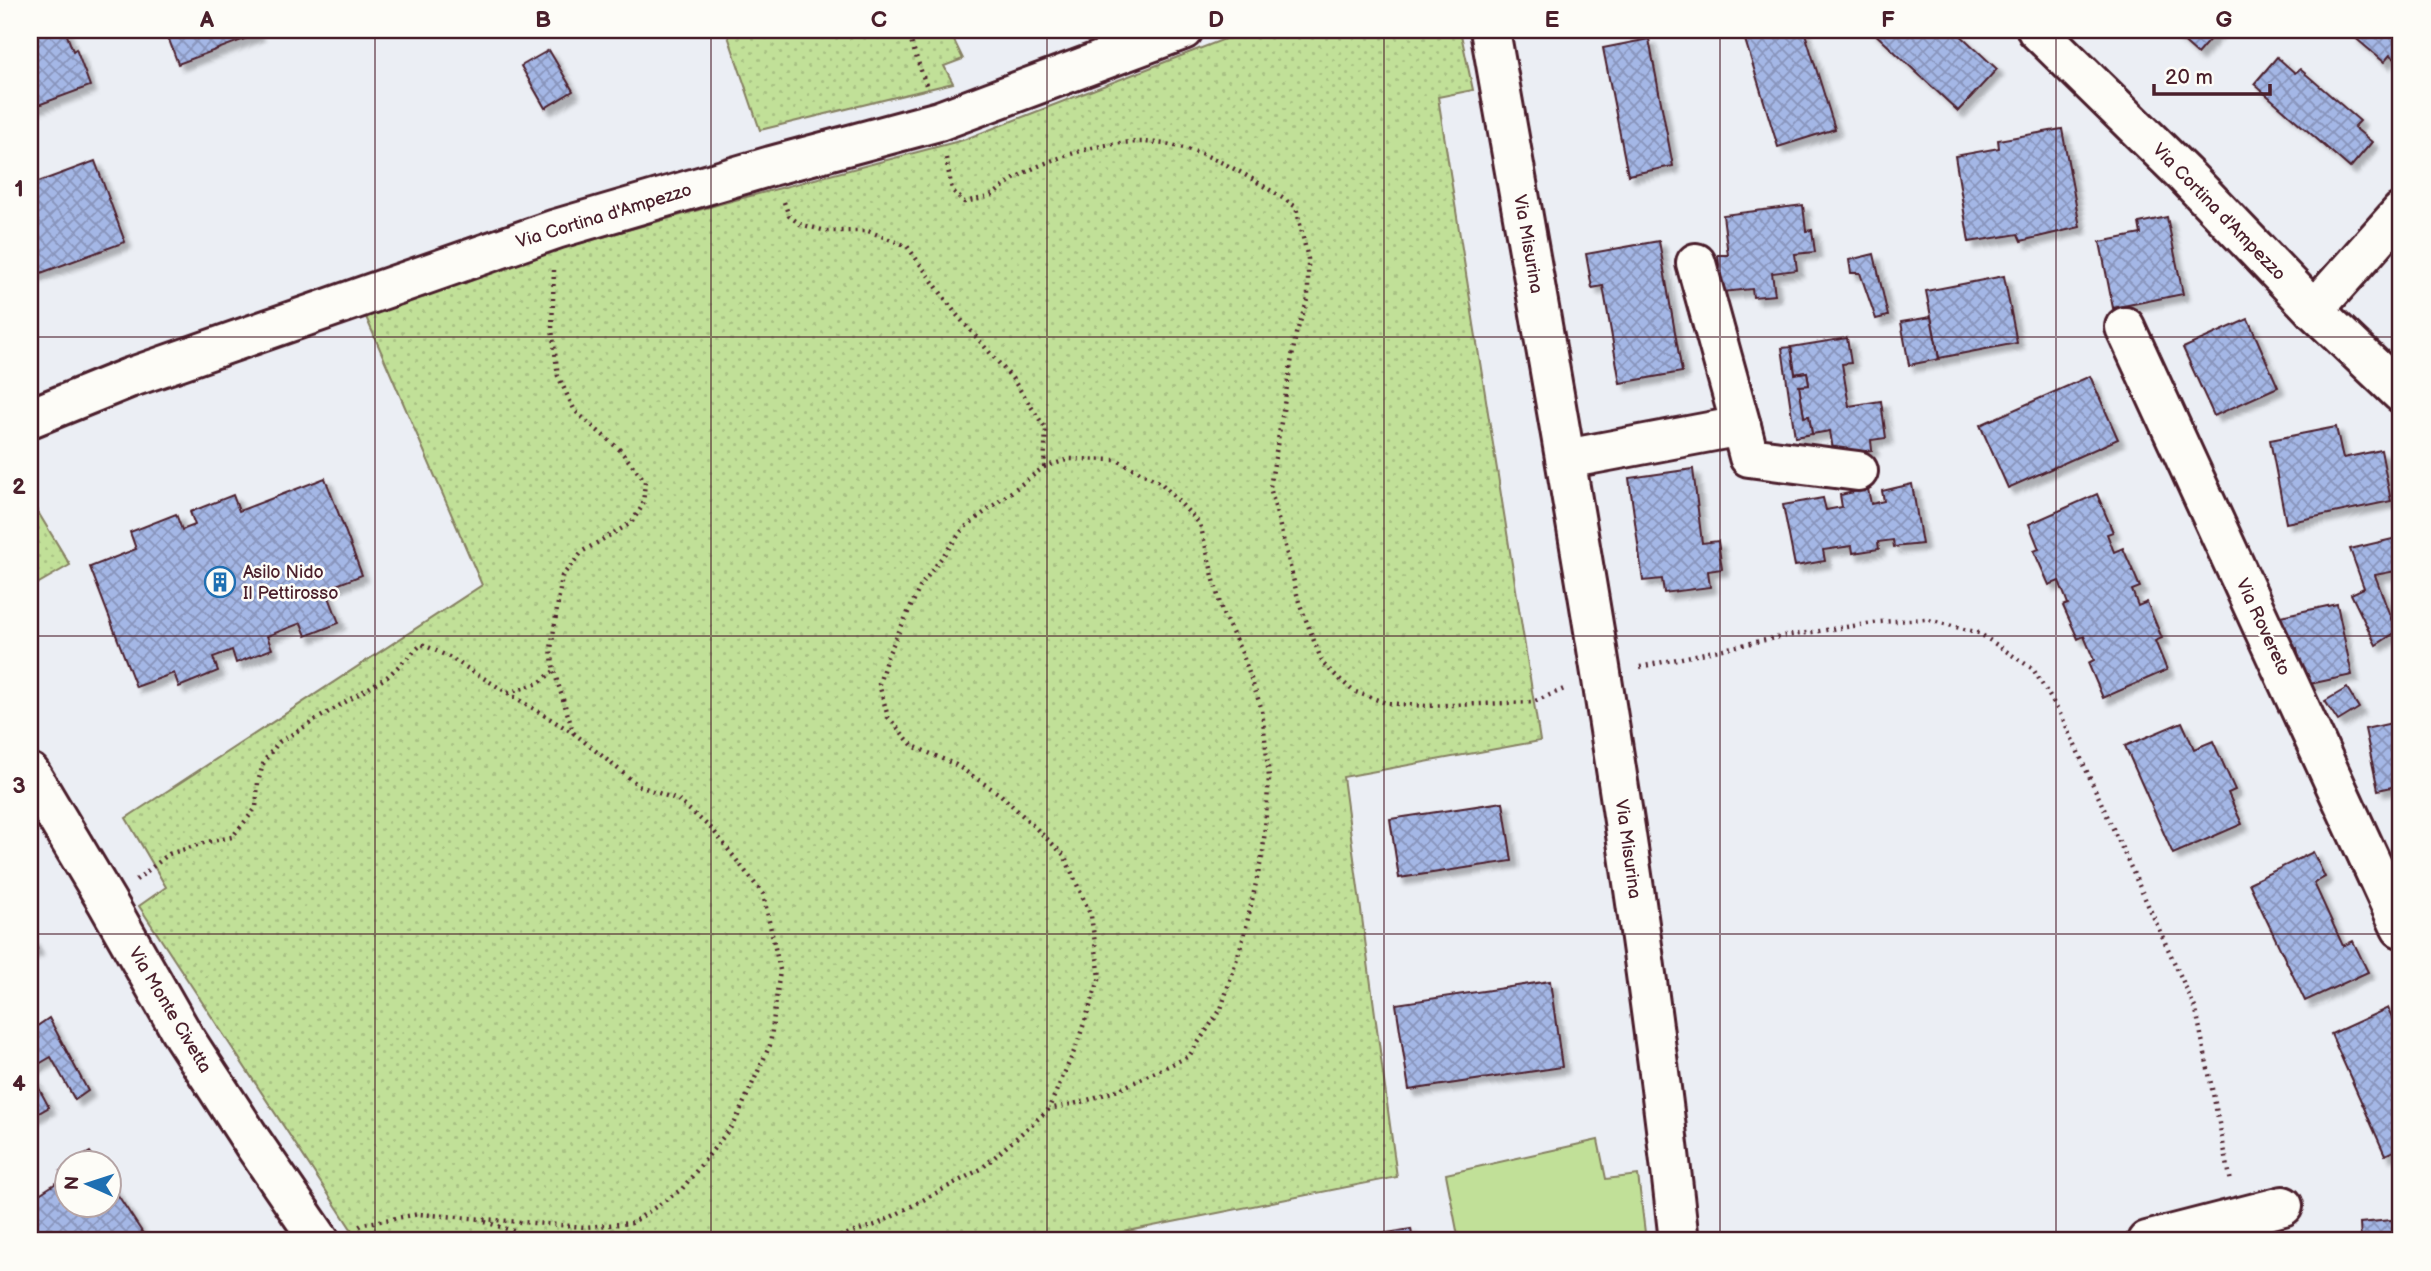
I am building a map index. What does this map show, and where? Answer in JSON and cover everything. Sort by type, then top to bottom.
[{"type":"street","name":"Via Cortina d'Ampezzo","points":[[30,418],[129,378],[556,229],[771,166],[939,121],[1182,30]]},
{"type":"street","name":"Via Misurina","points":[[1490,30],[1602,674],[1643,956],[1679,1241]]},
{"type":"street","name":"Via Cortina d'Ampezzo","points":[[2037,30],[2184,174],[2314,310],[2401,393]]},
{"type":"street","points":[[2314,310],[2401,212]]},
{"type":"street","points":[[1696,263],[1749,457],[1858,471]]},
{"type":"street","name":"Via Rovereto","points":[[2126,327],[2401,928]]},
{"type":"street","points":[[1566,459],[1741,426]]},
{"type":"street","name":"Via Monte Civetta","points":[[30,773],[184,1037],[253,1143],[337,1236]]},
{"type":"street","points":[[2147,1241],[2283,1206]]},
{"type":"path","points":[[771,166],[789,216],[800,224],[826,231],[868,231],[907,246],[956,314],[1012,379],[1046,429],[1044,467]]},
{"type":"path","points":[[556,229],[552,329],[558,376],[575,411],[620,450],[645,481],[643,505],[631,523],[583,551],[562,576],[551,649],[554,671],[575,734]]},
{"type":"path","points":[[826,1241],[878,1224],[981,1169],[1048,1110],[1076,1047],[1100,977],[1091,916],[1064,856],[1001,795],[956,765],[913,746],[888,716],[880,684],[887,657],[921,585],[964,528],[1044,467],[1070,459],[1117,460],[1161,483],[1200,524],[1222,612],[1242,653],[1262,710],[1269,777],[1263,852],[1244,936],[1221,1009],[1189,1056],[1120,1090],[1048,1110]]},
{"type":"path","points":[[107,902],[169,854],[232,837],[256,808],[257,782],[264,761],[279,743],[387,677],[422,644],[449,657],[575,734],[639,786],[678,800],[713,830],[763,894],[780,970],[770,1045],[735,1122],[682,1189],[632,1223],[585,1227],[419,1214],[363,1224],[337,1236]]},
{"type":"path","points":[[508,694],[539,683],[554,671]]},
{"type":"path","points":[[478,1219],[545,1241]]},
{"type":"green space","points":[[726,30],[949,30],[963,59],[944,66],[953,83],[760,130]]},
{"type":"green space","points":[[1248,30],[1460,30],[1473,90],[1438,97],[1540,741],[1343,777],[1397,1177],[1118,1233],[1120,1241],[359,1241],[139,906],[166,887],[126,818],[482,585],[366,317],[514,262],[963,140]]},
{"type":"green space","points":[[30,499],[70,565],[30,588]]},
{"type":"green space","points":[[1598,1140],[1606,1179],[1638,1175],[1646,1241],[1459,1241],[1446,1174]]},
{"type":"building","points":[[30,30],[65,30],[73,51],[76,49],[90,86],[30,108]]},
{"type":"building","points":[[172,30],[256,30],[258,34],[178,64],[168,37],[174,34]]},
{"type":"building","points":[[1742,30],[1804,30],[1835,129],[1778,147]]},
{"type":"building","points":[[1871,30],[1955,30],[1997,69],[1958,111]]},
{"type":"building","points":[[2170,30],[2218,30],[2197,54]]},
{"type":"building","points":[[2359,30],[2401,30],[2401,64],[2390,55],[2384,62],[2353,36]]},
{"type":"building","points":[[1649,39],[1673,166],[1628,175],[1603,48]]},
{"type":"building","points":[[549,50],[573,91],[545,108],[521,66]]},
{"type":"building","points":[[2277,57],[2295,73],[2300,69],[2360,121],[2354,127],[2372,142],[2350,168],[2254,84]]},
{"type":"building","points":[[2062,129],[2080,227],[2021,241],[2018,234],[1969,242],[1955,156],[1999,148],[1998,140]]},
{"type":"building","points":[[95,161],[125,242],[30,277],[30,185]]},
{"type":"building","points":[[1803,205],[1806,231],[1812,230],[1815,252],[1795,254],[1797,270],[1772,273],[1775,295],[1753,297],[1752,289],[1722,292],[1718,255],[1728,255],[1723,215]]},
{"type":"building","points":[[2167,217],[2183,294],[2113,308],[2100,242],[2141,234],[2139,223]]},
{"type":"building","points":[[1659,241],[1682,372],[1620,383],[1603,286],[1592,288],[1586,254]]},
{"type":"building","points":[[1874,254],[1888,316],[1876,319],[1860,273],[1851,273],[1849,260]]},
{"type":"building","points":[[2004,276],[2017,343],[1939,358],[1926,291]]},
{"type":"building","points":[[1931,317],[1939,359],[1909,365],[1901,322]]},
{"type":"building","points":[[2248,319],[2278,387],[2214,416],[2183,348]]},
{"type":"building","points":[[1847,338],[1851,363],[1842,364],[1849,406],[1881,401],[1886,438],[1871,440],[1872,450],[1847,454],[1847,449],[1833,450],[1830,431],[1812,434],[1809,416],[1804,417],[1799,386],[1809,385],[1807,372],[1795,374],[1791,347]]},
{"type":"building","points":[[1791,347],[1795,374],[1807,372],[1809,385],[1799,386],[1804,417],[1809,416],[1812,434],[1795,437],[1782,348]]},
{"type":"building","points":[[2090,376],[2118,439],[2008,488],[1980,425]]},
{"type":"building","points":[[2336,427],[2343,458],[2381,450],[2391,501],[2286,523],[2270,440]]},
{"type":"building","points":[[1693,469],[1702,543],[1718,541],[1722,569],[1708,571],[1710,587],[1664,593],[1662,579],[1643,581],[1629,478]]},
{"type":"building","name":"Asilo Nido Il Pettirosso","points":[[325,478],[362,575],[326,589],[339,623],[306,636],[301,623],[267,636],[272,649],[236,663],[232,650],[213,657],[218,671],[179,687],[174,673],[136,687],[90,567],[136,549],[130,532],[176,514],[182,530],[195,525],[190,512],[233,495],[239,511]]},
{"type":"building","points":[[1912,484],[1922,544],[1894,547],[1893,540],[1878,542],[1879,549],[1853,553],[1852,546],[1823,550],[1825,561],[1795,566],[1783,505],[1823,498],[1826,510],[1842,507],[1840,495],[1868,489],[1871,504],[1884,501],[1882,491]]},
{"type":"building","points":[[2097,494],[2113,532],[2107,534],[2114,552],[2123,548],[2140,587],[2132,590],[2138,606],[2147,602],[2162,638],[2155,641],[2167,670],[2103,698],[2088,663],[2094,660],[2084,636],[2078,639],[2063,606],[2068,604],[2059,581],[2049,585],[2034,551],[2039,549],[2029,524]]},
{"type":"building","points":[[2401,537],[2401,570],[2375,575],[2396,632],[2376,645],[2351,594],[2364,588],[2350,549]]},
{"type":"building","points":[[2337,604],[2352,675],[2305,685],[2297,648],[2287,650],[2280,616]]},
{"type":"building","points":[[2347,688],[2359,708],[2338,721],[2325,701]]},
{"type":"building","points":[[2401,721],[2401,785],[2378,790],[2365,729]]},
{"type":"building","points":[[2182,722],[2194,749],[2213,741],[2235,790],[2228,793],[2242,824],[2173,854],[2125,746]]},
{"type":"building","points":[[1503,802],[1512,861],[1399,878],[1390,819]]},
{"type":"building","points":[[2313,852],[2325,877],[2314,883],[2343,946],[2353,941],[2368,972],[2305,1001],[2249,883]]},
{"type":"building","points":[[30,937],[37,949],[30,953]]},
{"type":"building","points":[[1550,981],[1562,1067],[1409,1090],[1396,1004]]},
{"type":"building","points":[[2388,1008],[2401,1039],[2401,1148],[2385,1155],[2331,1034]]},
{"type":"building","points":[[49,1018],[88,1091],[75,1100],[51,1057],[30,1069],[30,1031]]},
{"type":"building","points":[[30,1072],[49,1107],[30,1118]]},
{"type":"building","points":[[52,1186],[52,1218],[122,1218],[122,1201],[148,1241],[30,1241],[30,1200]]},
{"type":"building","points":[[2401,1219],[2401,1241],[2361,1241],[2360,1223]]},
{"type":"building","points":[[1411,1229],[1413,1241],[1342,1241]]},
{"type":"place","name":"Asilo Nido Il Pettirosso","points":[[220,582]]}]
